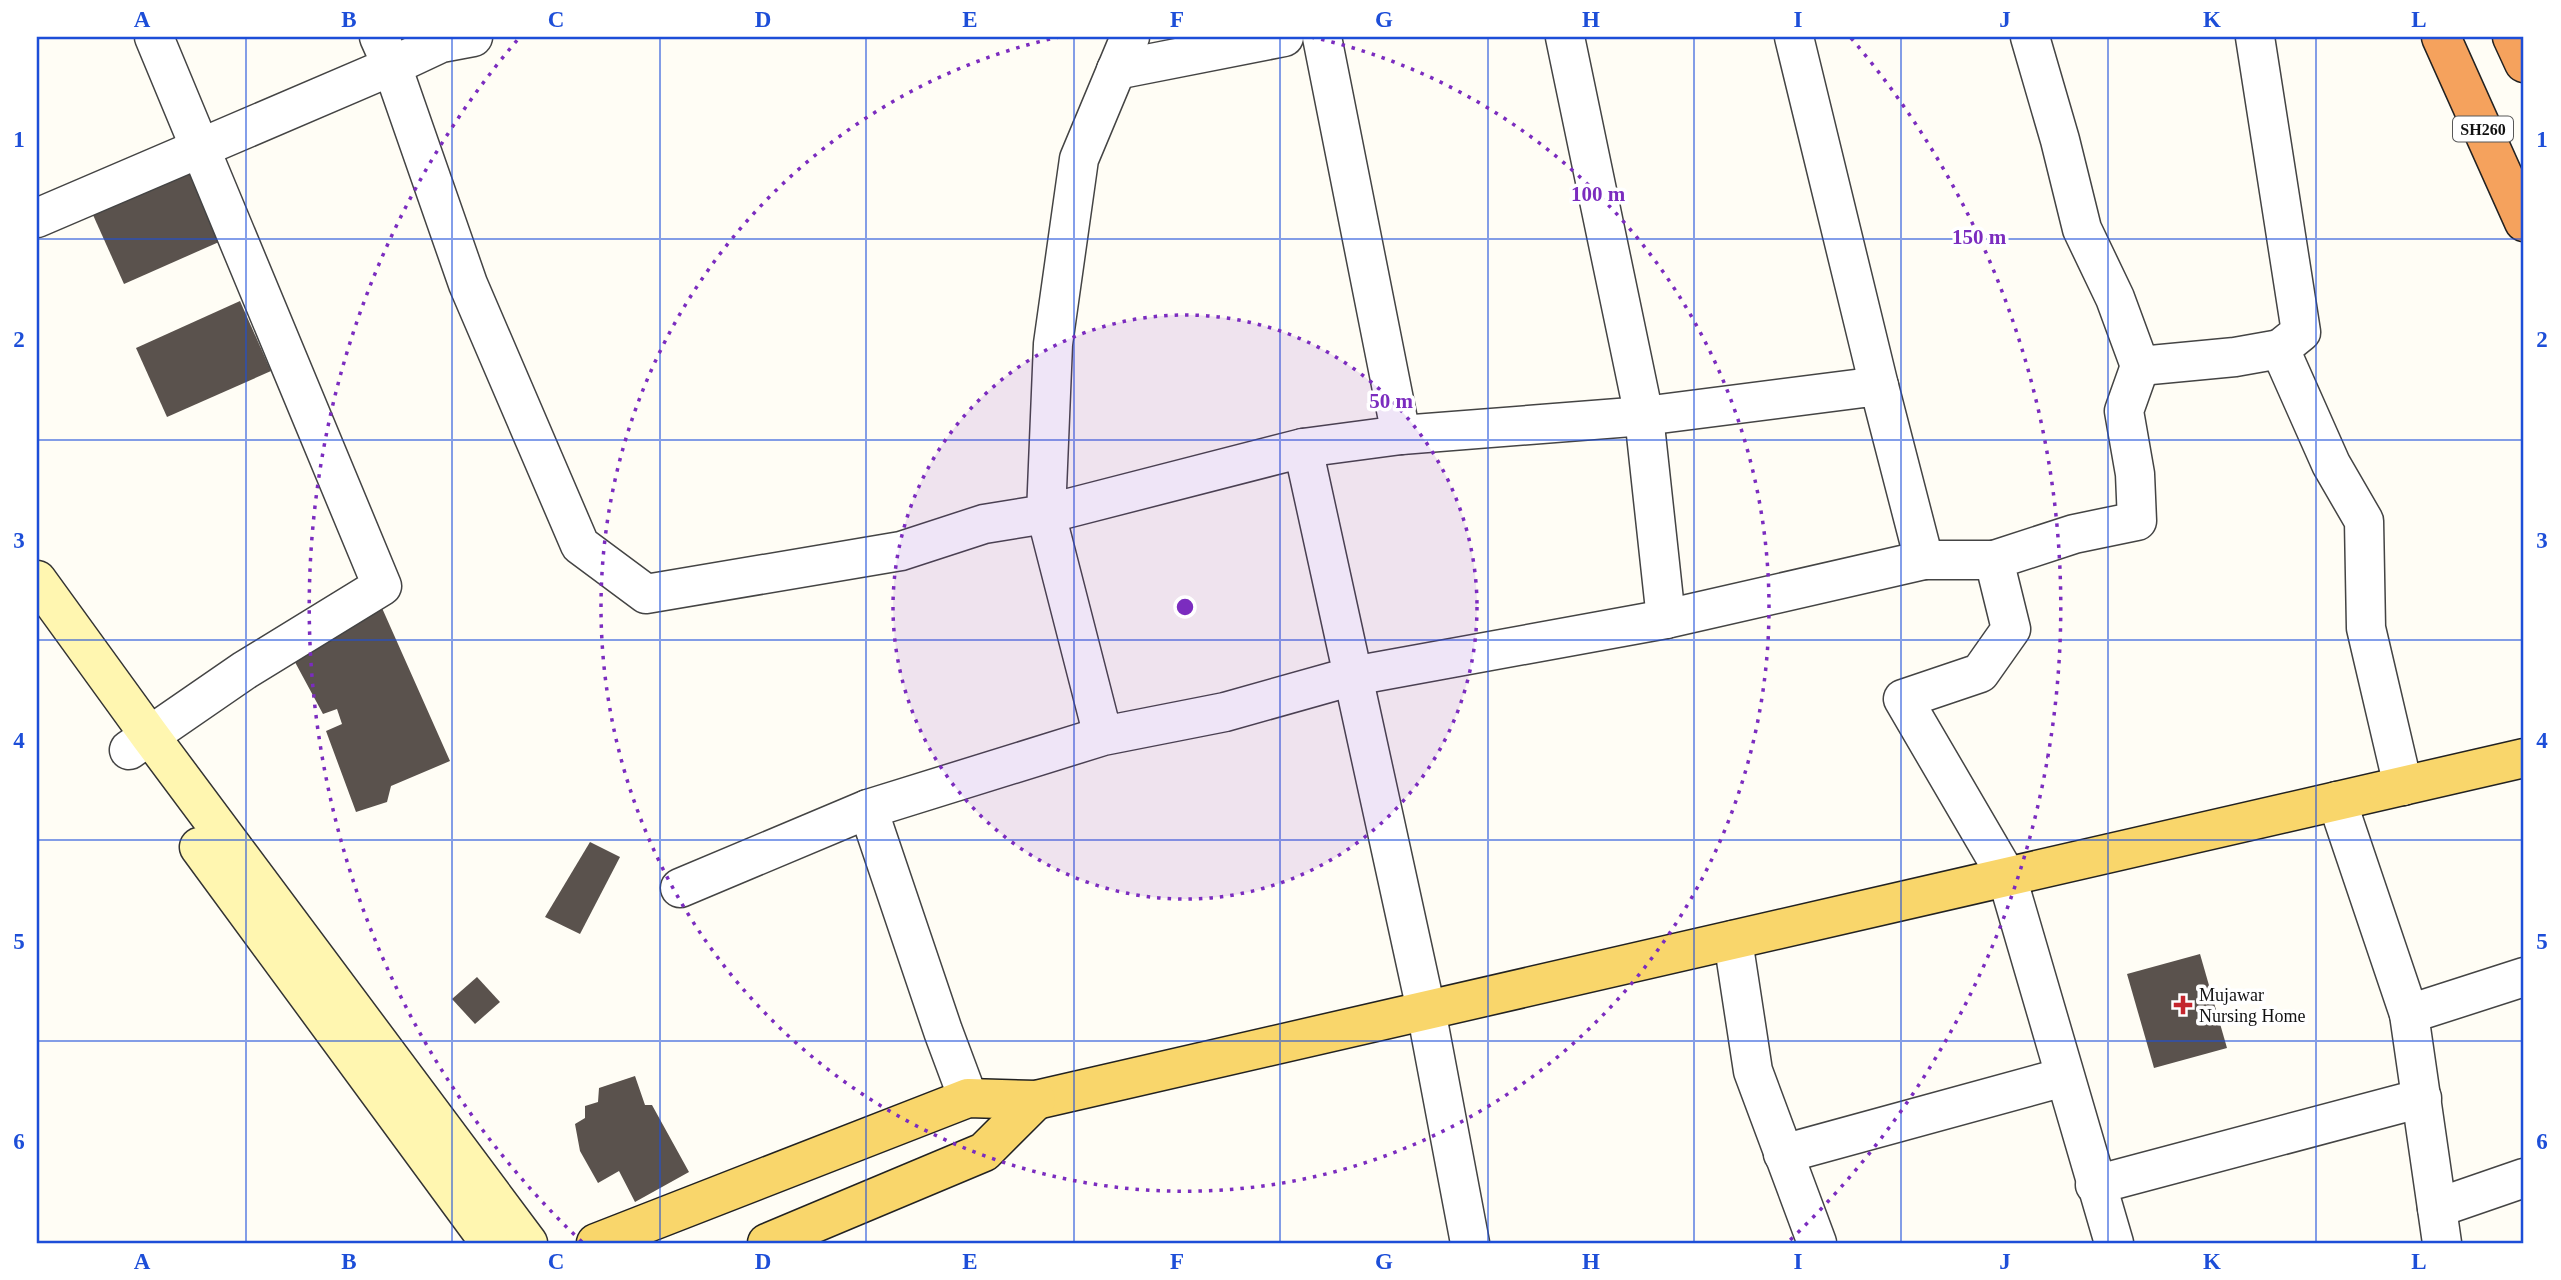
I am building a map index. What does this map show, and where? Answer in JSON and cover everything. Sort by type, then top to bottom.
[{"type":"highway","name":"SH260","points":[[2441,37],[2524,222]]},
{"type":"highway","points":[[2512,37],[2524,63]]},
{"type":"main road","points":[[596,1243],[968,1098],[1036,1100],[2524,758]]},
{"type":"main road","points":[[767,1243],[984,1152],[1036,1100]]},
{"type":"street","points":[[139,743],[245,670],[382,586],[154,37]]},
{"type":"street","points":[[37,218],[201,146],[385,51],[473,37]]},
{"type":"street","points":[[1103,736],[1046,514],[1053,344],[1079,159],[1123,54],[1284,37]]},
{"type":"street","points":[[1322,37],[1401,435]]},
{"type":"street","points":[[1565,37],[1644,416],[1666,619]]},
{"type":"street","points":[[1794,37],[1924,560]]},
{"type":"street","points":[[680,888],[868,809],[1103,736],[1225,712],[1353,676],[1666,619],[1924,560],[1994,560],[2074,534],[2137,521],[2135,474],[2124,411],[2140,366],[2116,298],[2082,229],[2030,37]]},
{"type":"street","points":[[2140,366],[2235,357],[2280,349],[2301,332],[2255,37]]},
{"type":"street","points":[[385,51],[468,284],[580,545],[646,594],[901,551],[984,524],[1046,514],[1303,448],[1401,435],[1644,416],[1879,386]]},
{"type":"street","points":[[2280,349],[2331,464],[2364,521],[2366,628],[2403,786]]},
{"type":"street","points":[[1303,448],[1426,1010],[1470,1243]]},
{"type":"street","points":[[1994,560],[2011,629],[1980,673],[1903,699],[2007,877],[2114,1243]]},
{"type":"street","points":[[37,580],[139,743],[490,1243]]},
{"type":"street","points":[[37,621],[139,743],[528,1243]]},
{"type":"street","points":[[2337,801],[2409,1014],[2439,1225],[2524,1178]]},
{"type":"street","points":[[868,809],[968,1098]]},
{"type":"street","points":[[1733,940],[1753,1071],[1817,1243]]},
{"type":"street","points":[[2409,1014],[2524,977]]},
{"type":"street","points":[[1783,1154],[2064,1077]]},
{"type":"street","points":[[2095,1185],[2422,1098]]},
{"type":"building","points":[[197,169],[228,238],[124,284],[93,215]]},
{"type":"building","points":[[240,301],[271,371],[167,417],[136,348]]},
{"type":"building","points":[[382,608],[450,761],[391,786],[387,802],[356,812],[326,731],[342,724],[337,709],[323,714],[289,651]]},
{"type":"building","points":[[590,842],[620,857],[580,934],[545,917]]},
{"type":"building","points":[[2200,954],[2227,1048],[2154,1068],[2127,974]]},
{"type":"building","points":[[477,977],[500,1002],[475,1024],[452,999]]},
{"type":"building","points":[[635,1076],[645,1105],[652,1105],[689,1172],[635,1202],[619,1171],[598,1183],[580,1151],[575,1124],[585,1118],[585,1106],[598,1102],[599,1088]]},
{"type":"place","name":"Mujawar Nursing Home","points":[[2183,1005]]}]
